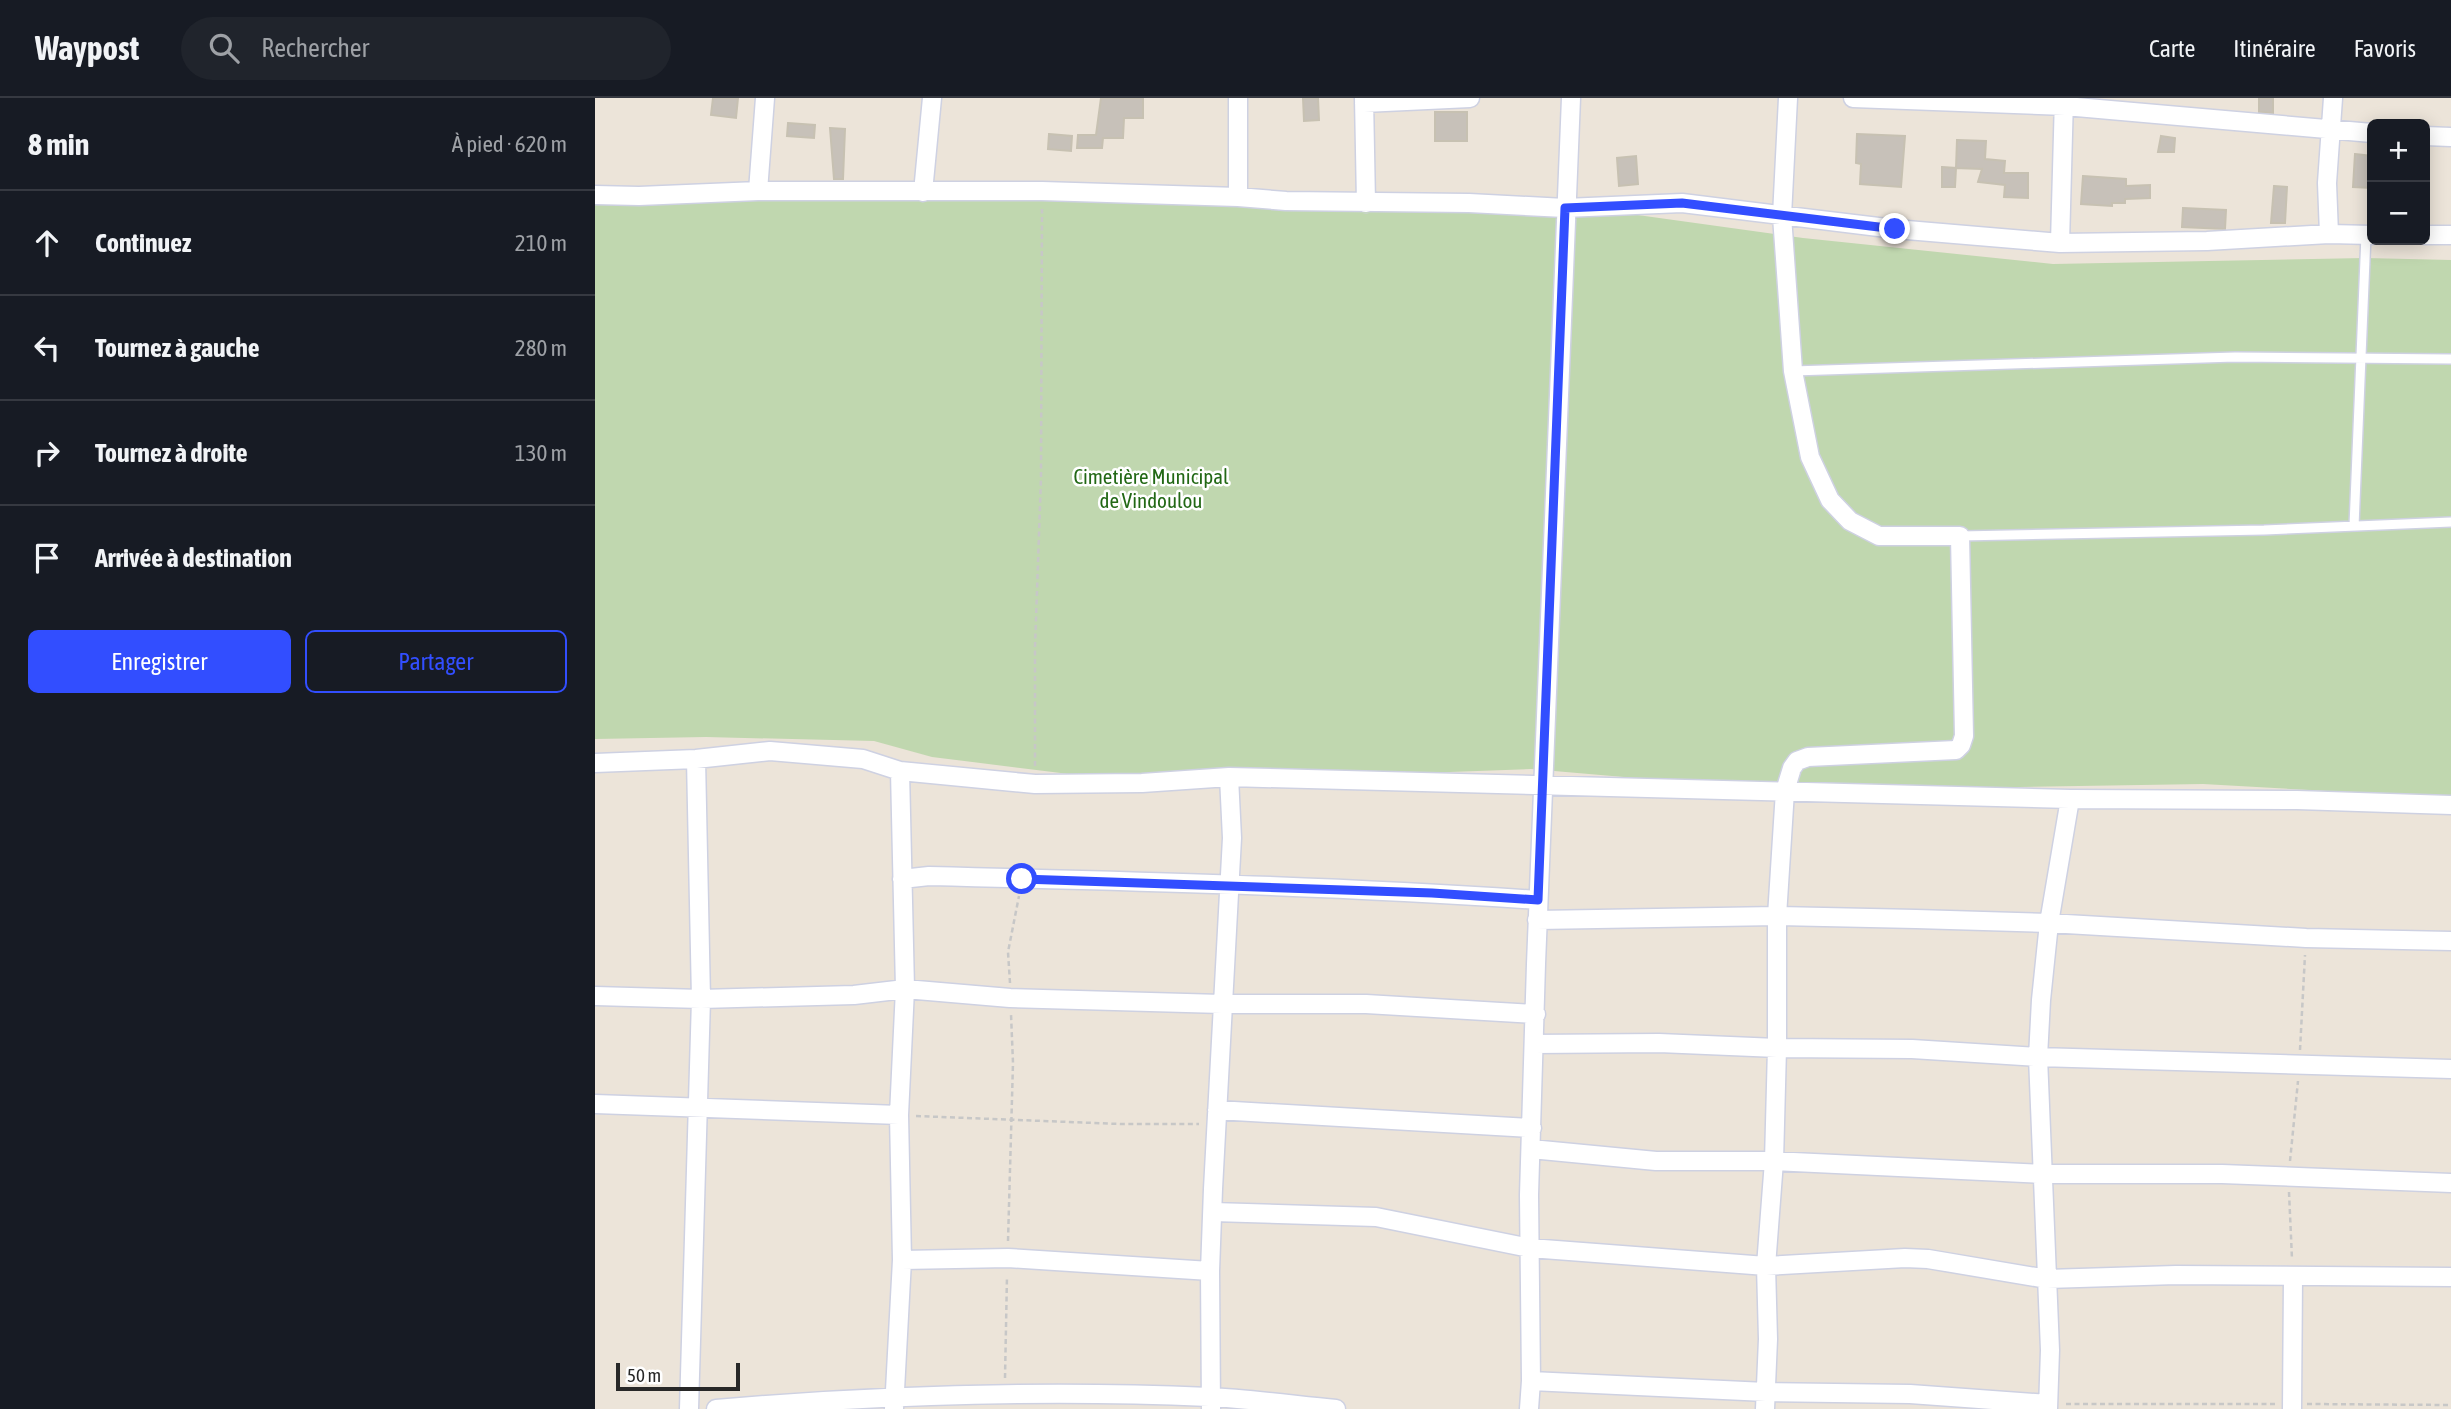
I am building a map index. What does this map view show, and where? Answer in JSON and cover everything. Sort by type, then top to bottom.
[{"type":"street","points":[[758,191],[765,98]]},
{"type":"street","points":[[923,192],[932,98]]},
{"type":"street","points":[[1238,98],[1238,197]]},
{"type":"street","points":[[1366,203],[1364,101],[1470,98]]},
{"type":"street","points":[[1529,1409],[1531,1149],[1537,920],[1571,98]]},
{"type":"street","points":[[1766,1400],[1766,1266],[1774,1161],[1777,916],[1785,791],[1792,768],[1797,761],[1808,757],[1956,750],[1964,736],[1960,536],[1879,536],[1850,522],[1830,500],[1810,457],[1793,372],[1782,216],[1788,98]]},
{"type":"street","points":[[1853,98],[2065,102],[2367,133]]},
{"type":"street","points":[[2329,234],[2327,183],[2333,98]]},
{"type":"street","points":[[2060,243],[2065,102]]},
{"type":"street","points":[[2430,136],[2451,137]]},
{"type":"street","points":[[595,195],[639,197],[758,191],[1042,191],[1565,208],[1682,203],[1895,229],[2060,243],[2367,235]]},
{"type":"street","points":[[2430,235],[2451,235]]},
{"type":"street","points":[[595,763],[696,759],[770,751],[863,759],[900,771],[1035,783],[1142,783],[1229,777],[2070,799],[2297,800],[2451,805]]},
{"type":"street","points":[[689,1409],[701,999],[696,759]]},
{"type":"street","points":[[894,1404],[902,1260],[899,1115],[905,989],[900,771]]},
{"type":"street","points":[[1211,1403],[1210,1271],[1221,1004],[1232,838],[1229,777]]},
{"type":"street","points":[[1531,1381],[1766,1400],[1910,1394],[2048,1407],[2050,1350],[2038,1057],[2049,923],[2070,799]]},
{"type":"street","points":[[902,878],[929,876],[1432,893],[1538,900]]},
{"type":"street","points":[[1537,920],[1777,916],[2049,923],[2306,938],[2451,941]]},
{"type":"street","points":[[595,996],[701,999],[854,995],[905,989],[1010,998],[1221,1004],[1366,1004],[1536,1014]]},
{"type":"street","points":[[1534,1044],[1659,1043],[1777,1048],[1912,1049],[2038,1057],[2451,1069]]},
{"type":"street","points":[[595,1104],[899,1115]]},
{"type":"street","points":[[1217,1117],[1532,1128]]},
{"type":"street","points":[[1531,1149],[1656,1161],[1774,1161],[2043,1174],[2288,1177],[2451,1184]]},
{"type":"street","points":[[1213,1212],[1376,1217],[1530,1248],[1766,1266],[1917,1259],[2047,1279],[2176,1275],[2451,1277]]},
{"type":"street","points":[[902,1260],[1008,1258],[1210,1271]]},
{"type":"street","points":[[2293,1277],[2293,1407]]},
{"type":"street","points":[[716,1409],[787,1403],[894,1404],[1005,1395],[1109,1394],[1211,1403],[1336,1409]]},
{"type":"lane","points":[[2354,526],[2359,358],[2368,245]]},
{"type":"lane","points":[[1793,372],[2235,357],[2451,359]]},
{"type":"lane","points":[[1960,536],[2451,522]]},
{"type":"path","points":[[1035,783],[1035,647],[1041,478],[1042,191]]},
{"type":"path","points":[[1005,1395],[1013,1063],[1008,952],[1022,879]]},
{"type":"path","points":[[2293,1277],[2288,1177],[2299,1066],[2306,938]]},
{"type":"path","points":[[899,1115],[1010,1120],[1217,1117]]},
{"type":"path","points":[[2048,1407],[2451,1405]]},
{"type":"green space","name":"Cimetière Municipal de Vindoulou","points":[[1042,191],[1580,207],[1803,238],[2053,264],[2365,258],[2451,260],[2451,798],[2203,784],[1785,791],[1531,769],[1142,783],[932,757],[874,741],[706,737],[595,739],[595,197]]},
{"type":"building","points":[[713,98],[738,98],[736,118],[711,115]]},
{"type":"building","points":[[1101,98],[1143,98],[1143,118],[1124,118],[1123,138],[1103,138],[1102,148],[1077,148],[1078,135],[1096,135]]},
{"type":"building","points":[[1303,98],[1318,98],[1319,120],[1304,121]]},
{"type":"building","points":[[2259,98],[2273,98],[2273,113],[2259,112]]},
{"type":"building","points":[[1435,112],[1467,112],[1467,141],[1435,141]]},
{"type":"building","points":[[788,123],[815,125],[814,138],[787,136]]},
{"type":"building","points":[[830,128],[845,129],[843,179],[834,179]]},
{"type":"building","points":[[1049,134],[1072,136],[1071,151],[1048,149]]},
{"type":"building","points":[[1857,134],[1905,136],[1901,187],[1860,184],[1861,164],[1856,163]]},
{"type":"building","points":[[2161,136],[2175,138],[2174,152],[2158,152]]},
{"type":"building","points":[[1957,140],[1986,141],[1985,159],[2005,161],[2004,173],[2028,173],[2028,198],[2004,197],[2005,185],[1978,182],[1982,169],[1956,168]]},
{"type":"building","points":[[2355,154],[2367,155],[2367,188],[2353,187]]},
{"type":"building","points":[[1636,156],[1638,184],[1619,186],[1617,158]]},
{"type":"building","points":[[1942,167],[1956,168],[1955,187],[1942,187]]},
{"type":"building","points":[[2083,176],[2126,179],[2126,186],[2150,185],[2150,198],[2125,199],[2125,203],[2112,203],[2112,206],[2081,204]]},
{"type":"building","points":[[2274,186],[2287,187],[2285,223],[2271,223]]},
{"type":"building","points":[[2183,208],[2226,210],[2225,229],[2182,227]]},
{"type":"route","points":[[1022,879],[1432,893],[1538,900],[1565,208],[1682,203],[1895,229]]}]
